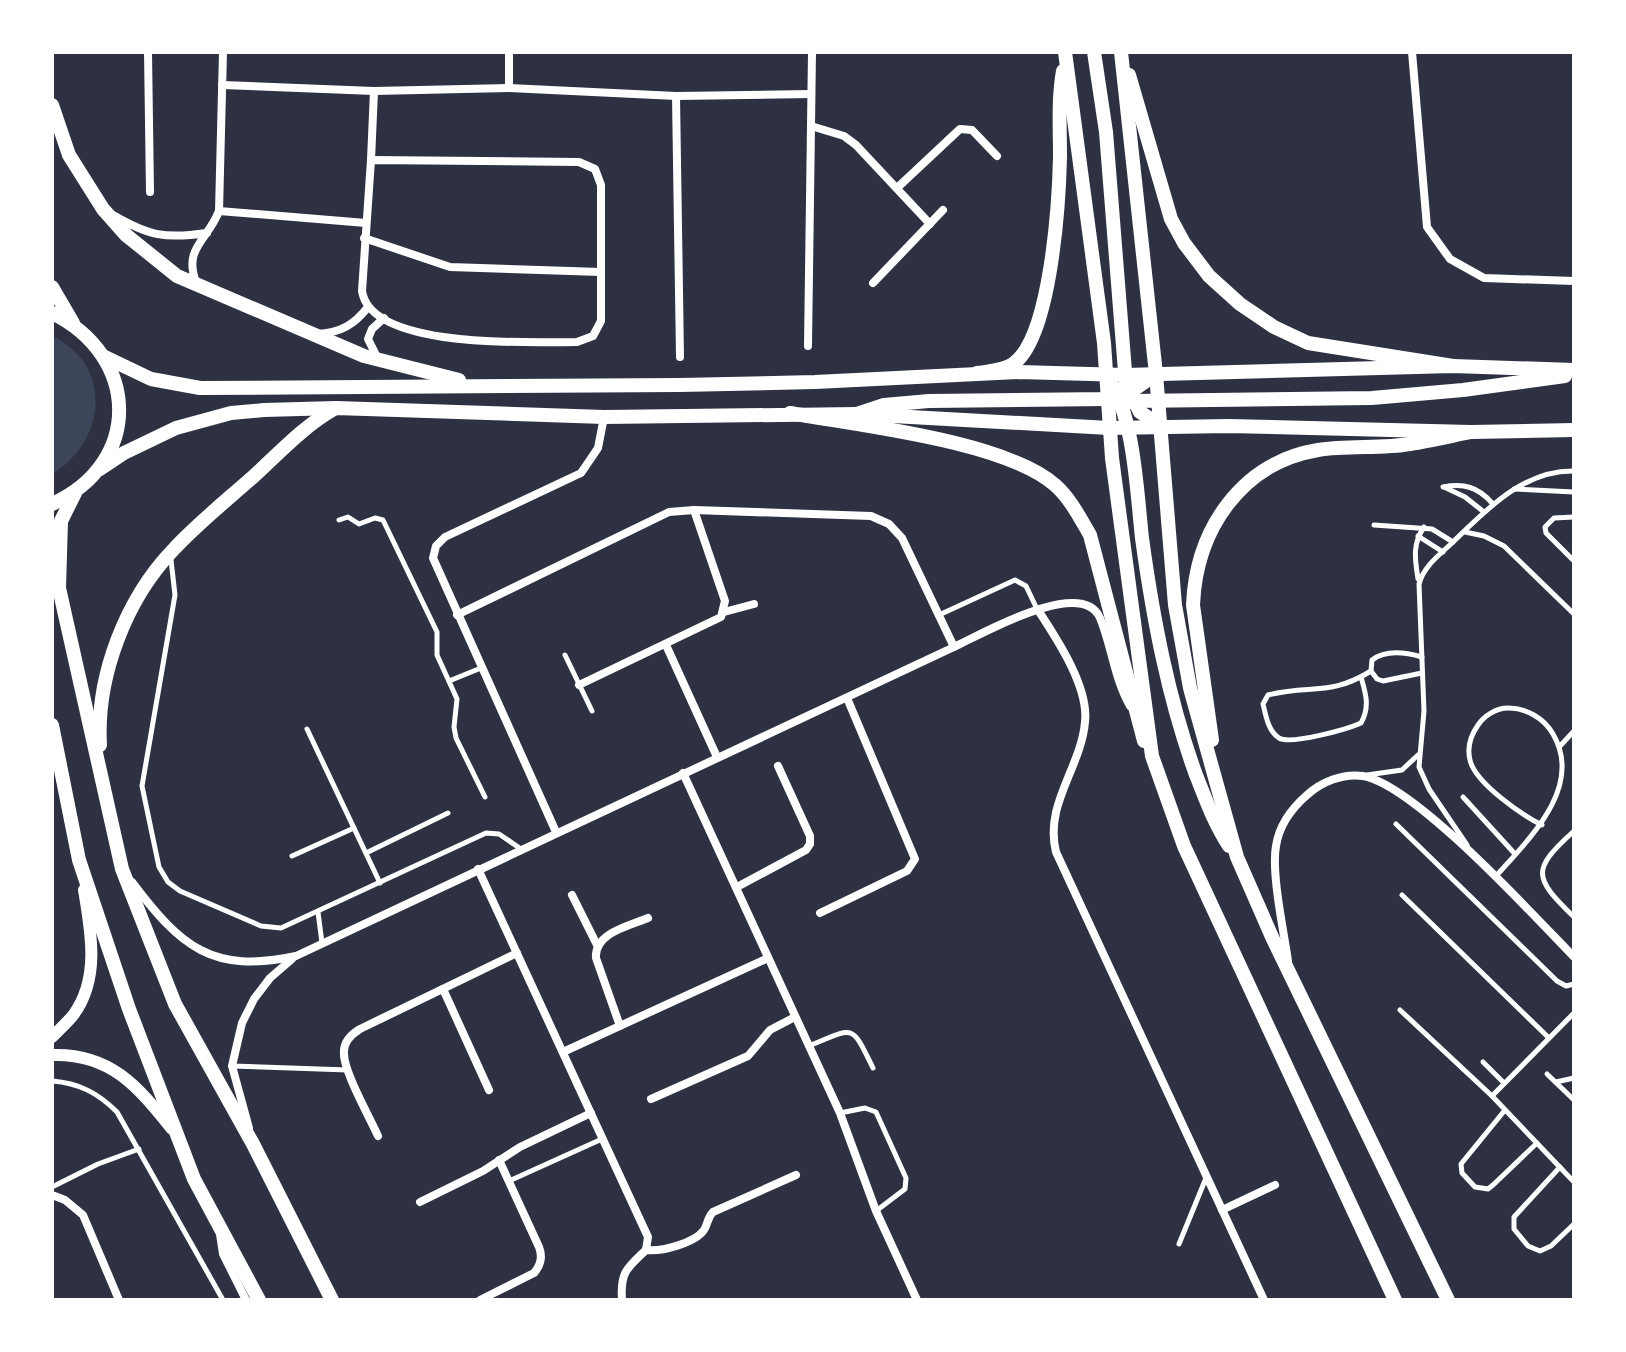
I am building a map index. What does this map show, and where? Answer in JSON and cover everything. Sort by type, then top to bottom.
[{"type":"main road","points":[[1094,52],[1106,132],[1125,375],[1122,399],[1109,428],[1152,756]]},
{"type":"main road","points":[[1121,52],[1171,219],[1184,243],[1209,276],[1240,304],[1274,327],[1308,343],[1453,366]]},
{"type":"main road","points":[[1121,52],[1159,402],[1175,605],[1190,688],[1237,857],[1448,1300]]},
{"type":"main road","points":[[977,373],[1015,363],[1027,348],[1040,315],[1056,216],[1060,158],[1058,98],[1065,55]]},
{"type":"main road","points":[[1065,55],[1083,175],[1104,343],[1105,375],[1122,399],[1161,426]]},
{"type":"main road","points":[[52,105],[69,155],[103,209],[149,256],[177,276],[380,361],[479,385]]},
{"type":"main road","points":[[52,287],[73,323]]},
{"type":"main road","points":[[52,313],[73,323],[91,338],[105,357],[115,379],[119,402],[118,426],[100,469]]},
{"type":"main road","points":[[105,357],[151,379],[200,388],[800,382],[977,373],[1125,375],[1453,366],[1574,372]]},
{"type":"main road","points":[[857,414],[884,405],[929,401],[1122,399],[1159,402],[1372,398],[1463,390],[1574,372]]},
{"type":"main road","points":[[1122,399],[1156,374]]},
{"type":"main road","points":[[1122,399],[1147,577],[1168,684],[1188,752],[1215,825],[1237,857]]},
{"type":"main road","points":[[102,777],[100,737],[103,696],[112,657],[146,584],[171,552],[309,426],[336,408]]},
{"type":"main road","points":[[52,504],[75,493],[100,469],[149,439],[203,419],[264,410],[336,408],[604,417],[857,414],[1109,428],[1161,426],[1471,432],[1574,430]]},
{"type":"main road","points":[[790,413],[957,444],[1025,466],[1055,484],[1078,514],[1090,535],[1141,736],[1152,756],[1184,846],[1395,1300]]},
{"type":"main road","points":[[1219,792],[1193,605],[1194,585],[1211,526],[1235,496],[1276,463],[1314,450],[1408,445],[1471,432]]},
{"type":"main road","points":[[75,493],[61,521],[59,588],[122,869],[175,1004],[253,1144],[332,1300]]},
{"type":"main road","points":[[52,725],[79,860],[129,1009],[194,1179],[259,1300]]},
{"type":"street","points":[[148,52],[150,192]]},
{"type":"street","points":[[198,286],[192,257],[219,211],[223,52]]},
{"type":"street","points":[[509,52],[509,88]]},
{"type":"street","points":[[808,346],[812,52]]},
{"type":"street","points":[[1412,52],[1427,227],[1450,259],[1484,278],[1574,281]]},
{"type":"street","points":[[222,85],[374,91],[509,88],[676,96],[811,94]]},
{"type":"street","points":[[371,160],[587,164],[599,176],[601,185],[601,321],[593,336],[585,340],[447,338],[407,328],[368,307],[362,291],[374,91]]},
{"type":"street","points":[[676,96],[680,357]]},
{"type":"street","points":[[811,126],[844,136],[930,224]]},
{"type":"street","points":[[897,188],[960,129],[972,130],[997,156]]},
{"type":"street","points":[[103,209],[153,234],[179,237],[207,233]]},
{"type":"street","points":[[873,283],[943,210]]},
{"type":"street","points":[[219,211],[366,223]]},
{"type":"street","points":[[364,238],[450,267],[601,272]]},
{"type":"street","points":[[313,335],[348,327],[368,307]]},
{"type":"street","points":[[380,361],[368,339],[372,329],[384,318]]},
{"type":"street","points":[[556,832],[433,564],[436,546],[445,537],[581,473],[598,448],[604,417]]},
{"type":"street","points":[[457,615],[657,516],[694,510],[871,516],[889,524],[902,538],[954,647]]},
{"type":"street","points":[[579,685],[717,621],[724,612],[725,601],[694,510]]},
{"type":"street","points":[[122,869],[177,935],[206,954],[262,964],[296,956],[954,647],[1038,610],[1067,601],[1085,603],[1095,609],[1101,620],[1115,675],[1135,715]]},
{"type":"street","points":[[724,612],[754,604]]},
{"type":"street","points":[[1038,610],[1069,664],[1082,692],[1086,711],[1082,739],[1054,814],[1052,833],[1056,852],[1264,1300]]},
{"type":"street","points":[[666,645],[717,757]]},
{"type":"street","points":[[820,913],[907,871],[915,859],[847,698]]},
{"type":"street","points":[[737,887],[806,850],[810,844],[810,836],[778,766]]},
{"type":"street","points":[[683,773],[840,1113],[876,1211],[917,1300]]},
{"type":"street","points":[[1289,970],[1275,865],[1281,830],[1289,814],[1315,787],[1331,780],[1363,776],[1409,799],[1495,877],[1574,957]]},
{"type":"street","points":[[52,1037],[75,1013],[91,977],[91,929],[79,860]]},
{"type":"street","points":[[478,869],[648,1237],[646,1250],[622,1278],[622,1300]]},
{"type":"street","points":[[572,895],[597,945],[596,958],[620,1026]]},
{"type":"street","points":[[597,945],[603,939],[648,918]]},
{"type":"street","points":[[378,1136],[349,1070],[344,1053],[348,1038],[517,953]]},
{"type":"street","points":[[253,1144],[232,1066],[242,1023],[254,999],[270,978],[296,956]]},
{"type":"street","points":[[563,1052],[768,958]]},
{"type":"street","points":[[443,989],[489,1090]]},
{"type":"street","points":[[651,1099],[748,1056],[770,1030],[795,1017]]},
{"type":"street","points":[[52,1055],[101,1062],[137,1086],[178,1136]]},
{"type":"street","points":[[420,1202],[474,1176],[520,1147],[591,1113]]},
{"type":"street","points":[[480,1300],[534,1273],[541,1263],[539,1247],[499,1160]]},
{"type":"street","points":[[646,1250],[666,1250],[697,1236],[713,1212],[796,1175]]},
{"type":"street","points":[[1222,1210],[1275,1185]]},
{"type":"street","points":[[52,1195],[65,1200],[83,1215],[119,1300]]},
{"type":"street","points":[[219,1226],[223,1254],[246,1300]]},
{"type":"lane","points":[[1419,584],[1429,565],[1492,503],[1513,489],[1538,479],[1574,471]]},
{"type":"lane","points":[[1484,512],[1465,497],[1443,487],[1471,487],[1492,503]]},
{"type":"lane","points":[[1513,489],[1574,492]]},
{"type":"lane","points":[[339,520],[348,517],[359,524],[377,517],[383,520],[437,632],[437,655],[458,705],[454,721],[456,738],[485,797]]},
{"type":"lane","points":[[1574,517],[1551,518],[1545,530],[1574,561]]},
{"type":"lane","points":[[1374,525],[1424,527],[1440,532],[1453,542]]},
{"type":"lane","points":[[1424,527],[1414,551],[1419,584],[1424,711],[1419,755],[1423,779],[1476,859]]},
{"type":"lane","points":[[1464,532],[1484,536],[1504,546],[1574,614]]},
{"type":"lane","points":[[1418,536],[1443,552]]},
{"type":"lane","points":[[171,552],[175,595],[142,786],[159,867],[168,882],[180,891],[261,926],[287,927],[486,833],[499,834],[521,849]]},
{"type":"lane","points":[[939,615],[1015,580],[1026,586],[1038,610]]},
{"type":"lane","points":[[1422,657],[1404,652],[1381,655],[1372,660],[1371,671],[1383,681],[1422,673]]},
{"type":"lane","points":[[565,655],[592,711]]},
{"type":"lane","points":[[449,681],[481,668]]},
{"type":"lane","points":[[1361,677],[1367,712],[1361,723],[1284,741],[1269,727],[1263,704],[1268,695],[1327,690],[1371,671]]},
{"type":"lane","points":[[1495,877],[1542,825],[1555,799],[1562,772],[1560,746],[1548,725],[1529,711],[1505,707],[1483,717],[1470,737],[1470,761],[1480,777],[1521,814],[1542,825]]},
{"type":"lane","points":[[307,729],[380,883]]},
{"type":"lane","points":[[1560,746],[1574,731]]},
{"type":"lane","points":[[1363,776],[1402,770],[1419,755]]},
{"type":"lane","points":[[1463,797],[1515,854]]},
{"type":"lane","points":[[366,853],[448,813]]},
{"type":"lane","points":[[1396,824],[1557,981],[1566,986],[1574,984]]},
{"type":"lane","points":[[292,856],[354,828]]},
{"type":"lane","points":[[1574,831],[1548,854],[1541,870],[1553,897],[1574,917]]},
{"type":"lane","points":[[1402,895],[1549,1038]]},
{"type":"lane","points":[[318,912],[323,944]]},
{"type":"lane","points":[[1400,1010],[1492,1096],[1574,1182]]},
{"type":"lane","points":[[1492,1096],[1574,1013]]},
{"type":"lane","points":[[809,1046],[846,1031],[852,1032],[873,1068]]},
{"type":"lane","points":[[1483,1062],[1504,1083]]},
{"type":"lane","points":[[232,1066],[349,1070]]},
{"type":"lane","points":[[1547,1074],[1574,1100]]},
{"type":"lane","points":[[1555,1082],[1574,1078]]},
{"type":"lane","points":[[52,1081],[81,1086],[107,1101],[117,1112],[223,1300]]},
{"type":"lane","points":[[840,1113],[865,1108],[876,1112],[906,1178],[905,1189],[876,1211]]},
{"type":"lane","points":[[1505,1110],[1461,1164],[1462,1173],[1475,1187],[1488,1189],[1537,1143]]},
{"type":"lane","points":[[509,1182],[602,1139]]},
{"type":"lane","points":[[52,1187],[98,1164],[139,1149]]},
{"type":"lane","points":[[1560,1167],[1514,1217],[1514,1229],[1528,1246],[1540,1251],[1551,1246],[1574,1224]]},
{"type":"lane","points":[[1179,1244],[1207,1178]]},
{"type":"shaded area","points":[[52,336],[72,349],[86,365],[96,404],[84,443],[70,460],[52,474]]}]
